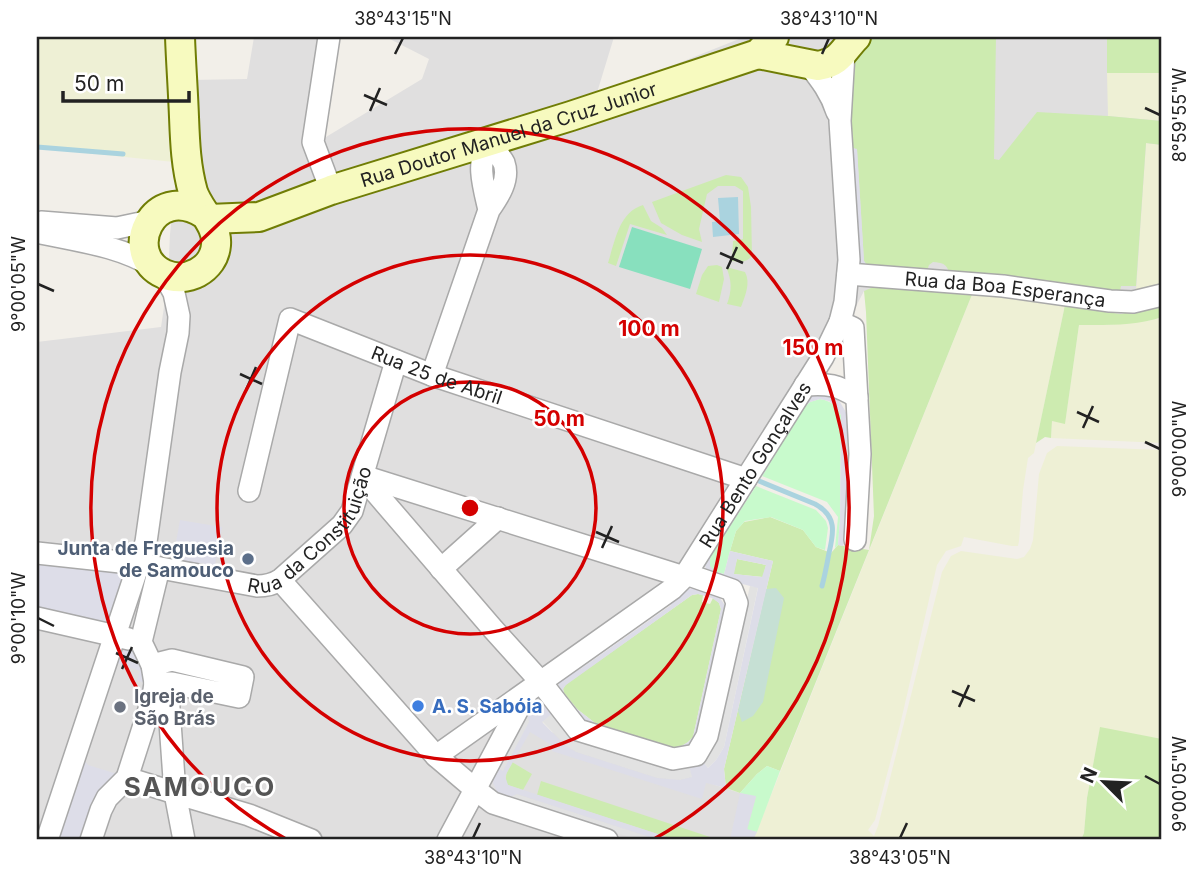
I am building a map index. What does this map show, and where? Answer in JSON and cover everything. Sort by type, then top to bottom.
[{"type":"main road","points":[[180,37],[187,163],[195,197],[214,228],[216,247],[213,257]]},
{"type":"main road","points":[[786,37],[790,50],[806,64]]},
{"type":"main road","points":[[766,45],[806,64],[818,66],[837,60],[850,43]]},
{"type":"main road","name":"Rua Doutor Manuel da Cruz Junior","points":[[259,217],[331,190],[571,116],[766,45]]},
{"type":"main road","points":[[187,163],[177,185],[146,229],[144,248],[147,258],[158,270],[175,278],[198,273],[259,217]]},
{"type":"main road","points":[[157,215],[173,206],[184,205],[194,208],[206,217],[259,217]]},
{"type":"street","points":[[329,37],[313,142],[331,190]]},
{"type":"street","points":[[840,121],[850,43]]},
{"type":"street","points":[[806,64],[826,86],[840,121]]},
{"type":"street","name":"Rua Bento Gonçalves","points":[[436,756],[672,589],[685,576],[823,356],[840,322],[849,260],[840,121]]},
{"type":"street","points":[[432,374],[489,210],[504,184],[503,162],[487,141]]},
{"type":"street","points":[[37,222],[117,228],[157,215]]},
{"type":"street","points":[[37,232],[114,249],[139,258],[158,270],[174,293],[179,316],[178,333],[146,542],[149,566],[141,642],[153,674],[168,694],[175,793],[184,840]]},
{"type":"street","name":"Rua da Boa Esperança","points":[[848,274],[1003,286],[1110,301],[1132,302],[1162,295]]},
{"type":"street","name":"Rua 25 de Abril","points":[[249,491],[290,319],[432,374],[746,479]]},
{"type":"street","points":[[840,322],[853,328],[860,454],[855,540]]},
{"type":"street","name":"Rua da Constituição","points":[[37,553],[149,566],[257,586],[280,580],[348,518],[397,361]]},
{"type":"street","points":[[805,385],[822,383],[839,386],[857,397]]},
{"type":"street","points":[[363,476],[732,590],[737,604],[707,736],[696,755],[673,759],[578,730],[534,686],[442,569],[363,476]]},
{"type":"street","points":[[442,569],[498,518]]},
{"type":"street","points":[[47,840],[115,636],[149,566]]},
{"type":"street","points":[[280,580],[436,756],[476,790],[493,803],[607,840]]},
{"type":"street","points":[[37,618],[141,642]]},
{"type":"street","points":[[91,840],[107,798],[127,778],[153,697],[153,674]]},
{"type":"street","name":"Rua Bento Gonçalves","points":[[448,840],[534,686]]},
{"type":"street","points":[[127,778],[249,815],[311,840]]},
{"type":"shaded area","points":[[254,37],[336,37],[321,140],[422,79],[429,59],[386,37],[614,37],[596,96],[744,37],[1162,37],[1162,298],[1121,314],[906,289],[864,291],[809,397],[766,470],[685,592],[536,702],[545,730],[756,796],[755,840],[37,840],[37,342],[161,327],[168,280],[178,159],[190,80],[247,79]]},
{"type":"shaded area","points":[[853,148],[857,149],[864,261],[869,268],[858,266]]},
{"type":"shaded area","points":[[830,395],[840,402],[847,414],[848,493],[843,546],[838,545],[841,415],[836,406],[820,399],[810,402],[801,410],[710,557],[710,566],[716,572],[724,574],[730,551],[773,561],[724,769],[726,788],[706,783],[702,799],[552,751],[553,746],[530,732],[505,776],[508,785],[676,840],[659,840],[517,794],[508,798],[498,794],[493,783],[497,768],[503,771],[529,722],[527,713],[542,705],[553,713],[542,722],[566,746],[576,752],[657,778],[680,780],[692,777],[689,766],[701,759],[708,768],[716,760],[724,747],[758,588],[719,578],[706,570],[704,561],[809,397]],"holes":[[[737,559],[766,565],[762,577],[734,574]]]},
{"type":"shaded area","points":[[180,520],[222,527],[211,587],[169,580]]},
{"type":"shaded area","points":[[37,563],[112,571],[126,577],[110,629],[37,618]]},
{"type":"shaded area","points":[[750,586],[758,587],[724,747],[708,768],[701,759],[714,740]]},
{"type":"shaded area","points":[[694,588],[718,595],[726,607],[699,734],[692,745],[678,752],[597,729],[580,719],[559,690],[559,682],[571,669],[579,670],[671,605],[672,594]],"holes":[[[692,595],[712,598],[719,603],[721,609],[693,737],[688,742],[678,748],[672,747],[595,723],[577,709],[564,693],[566,685]]]},
{"type":"shaded area","points":[[127,650],[138,653],[150,691],[124,769],[87,840],[52,840],[118,652]],"holes":[[[117,663],[140,671],[137,680],[144,683],[141,690],[147,692],[120,771],[114,773],[88,765],[82,758]]]},
{"type":"shaded area","points":[[527,713],[530,722],[503,771],[497,768]]},
{"type":"shaded area","points":[[553,713],[578,738],[672,770],[689,766],[693,777],[680,780],[657,778],[576,752],[566,746],[542,721]]},
{"type":"shaded area","points":[[154,720],[167,722],[168,784],[146,777],[141,771],[140,765]]},
{"type":"shaded area","points":[[740,793],[756,796],[747,829],[757,832],[753,840],[730,840]]},
{"type":"shaded area","points":[[516,794],[659,840],[638,840],[508,798]]},
{"type":"green space","points":[[37,37],[169,37],[174,162],[37,148]]},
{"type":"green space","points":[[863,37],[996,37],[994,159],[999,160],[1037,112],[1162,121],[1162,145],[1146,143],[1136,286],[1121,286],[1120,291],[1077,290],[949,272],[943,264],[933,262],[927,271],[869,268],[864,261],[857,150],[853,148],[849,79],[852,55]]},
{"type":"green space","points":[[1107,37],[1162,37],[1162,73],[1107,73]]},
{"type":"green space","points":[[1107,73],[1162,73],[1162,121],[1108,116]]},
{"type":"green space","points":[[1146,143],[1162,145],[1162,285],[1136,291]]},
{"type":"green space","points":[[726,175],[741,177],[748,187],[752,256],[743,262],[732,261],[733,241],[743,239],[743,191],[735,186],[718,186],[707,194],[699,229],[702,242],[661,223],[652,202]]},
{"type":"green space","points":[[643,205],[651,221],[667,235],[630,224],[616,266],[608,263],[623,221],[628,214]]},
{"type":"green space","points":[[632,227],[702,249],[690,289],[619,267]]},
{"type":"green space","points":[[708,266],[722,267],[724,279],[719,302],[696,294]]},
{"type":"green space","points":[[726,267],[745,272],[747,276],[747,290],[741,307],[727,304],[731,286]]},
{"type":"green space","points":[[883,283],[973,292],[780,771],[767,766],[740,793],[726,788],[724,769],[773,561],[730,551],[736,531],[744,522],[770,517],[803,530],[816,547],[831,553],[838,545],[869,550],[874,516],[864,291]]},
{"type":"green space","points":[[973,292],[1065,305],[1034,453],[1028,458],[1018,546],[964,537],[961,546],[946,551],[937,565],[900,725],[875,820],[868,830],[874,836],[878,826],[942,572],[951,556],[961,551],[1017,559],[1024,557],[1033,540],[1039,474],[1047,453],[1057,446],[1162,450],[1162,739],[1100,728],[1081,840],[753,840]]},
{"type":"green space","points":[[1162,303],[1162,317],[1152,320],[1079,325],[1065,424],[1052,421],[1051,438],[1045,437],[1036,443],[1065,305],[1079,305],[1090,310],[1121,314]]},
{"type":"green space","points":[[1162,317],[1162,443],[1051,438],[1052,421],[1065,423],[1079,325],[1105,325]]},
{"type":"green space","points":[[820,399],[832,404],[841,415],[840,520],[838,545],[835,548],[838,517],[827,502],[762,476],[801,410],[810,402]]},
{"type":"green space","points":[[756,486],[816,510],[826,521],[828,528],[825,550],[816,547],[803,530],[771,517],[745,521],[736,531],[724,574],[716,572],[709,566],[710,557]]},
{"type":"green space","points":[[737,559],[766,565],[763,577],[733,574]]},
{"type":"green space","points":[[776,588],[784,598],[763,702],[753,716],[742,722],[738,711],[766,589]]},
{"type":"green space","points":[[692,595],[703,595],[702,602],[710,604],[713,598],[721,609],[693,737],[686,744],[672,747],[595,723],[577,709],[564,693],[565,685]]},
{"type":"green space","points":[[1100,727],[1162,739],[1162,840],[1081,840]]},
{"type":"green space","points":[[512,762],[532,774],[523,790],[508,785],[506,779]]},
{"type":"green space","points":[[767,766],[780,771],[757,832],[747,830],[756,797],[740,793]]},
{"type":"green space","points":[[541,781],[719,840],[676,840],[537,795]]},
{"type":"water","points":[[738,197],[739,234],[713,237],[712,222],[720,221],[718,198]]},
{"type":"waterway","points":[[37,147],[123,154]]},
{"type":"waterway","points":[[759,481],[815,504],[827,514],[833,531],[822,586]]},
{"type":"place","name":"Junta de Freguesia de Samouco","points":[[248,559]]},
{"type":"place","name":"A. S. Sabóia","points":[[418,706]]},
{"type":"place","name":"Igreja de São Brás","points":[[120,707]]},
{"type":"district","name":"SAMOUCO","points":[[200,787]]}]
